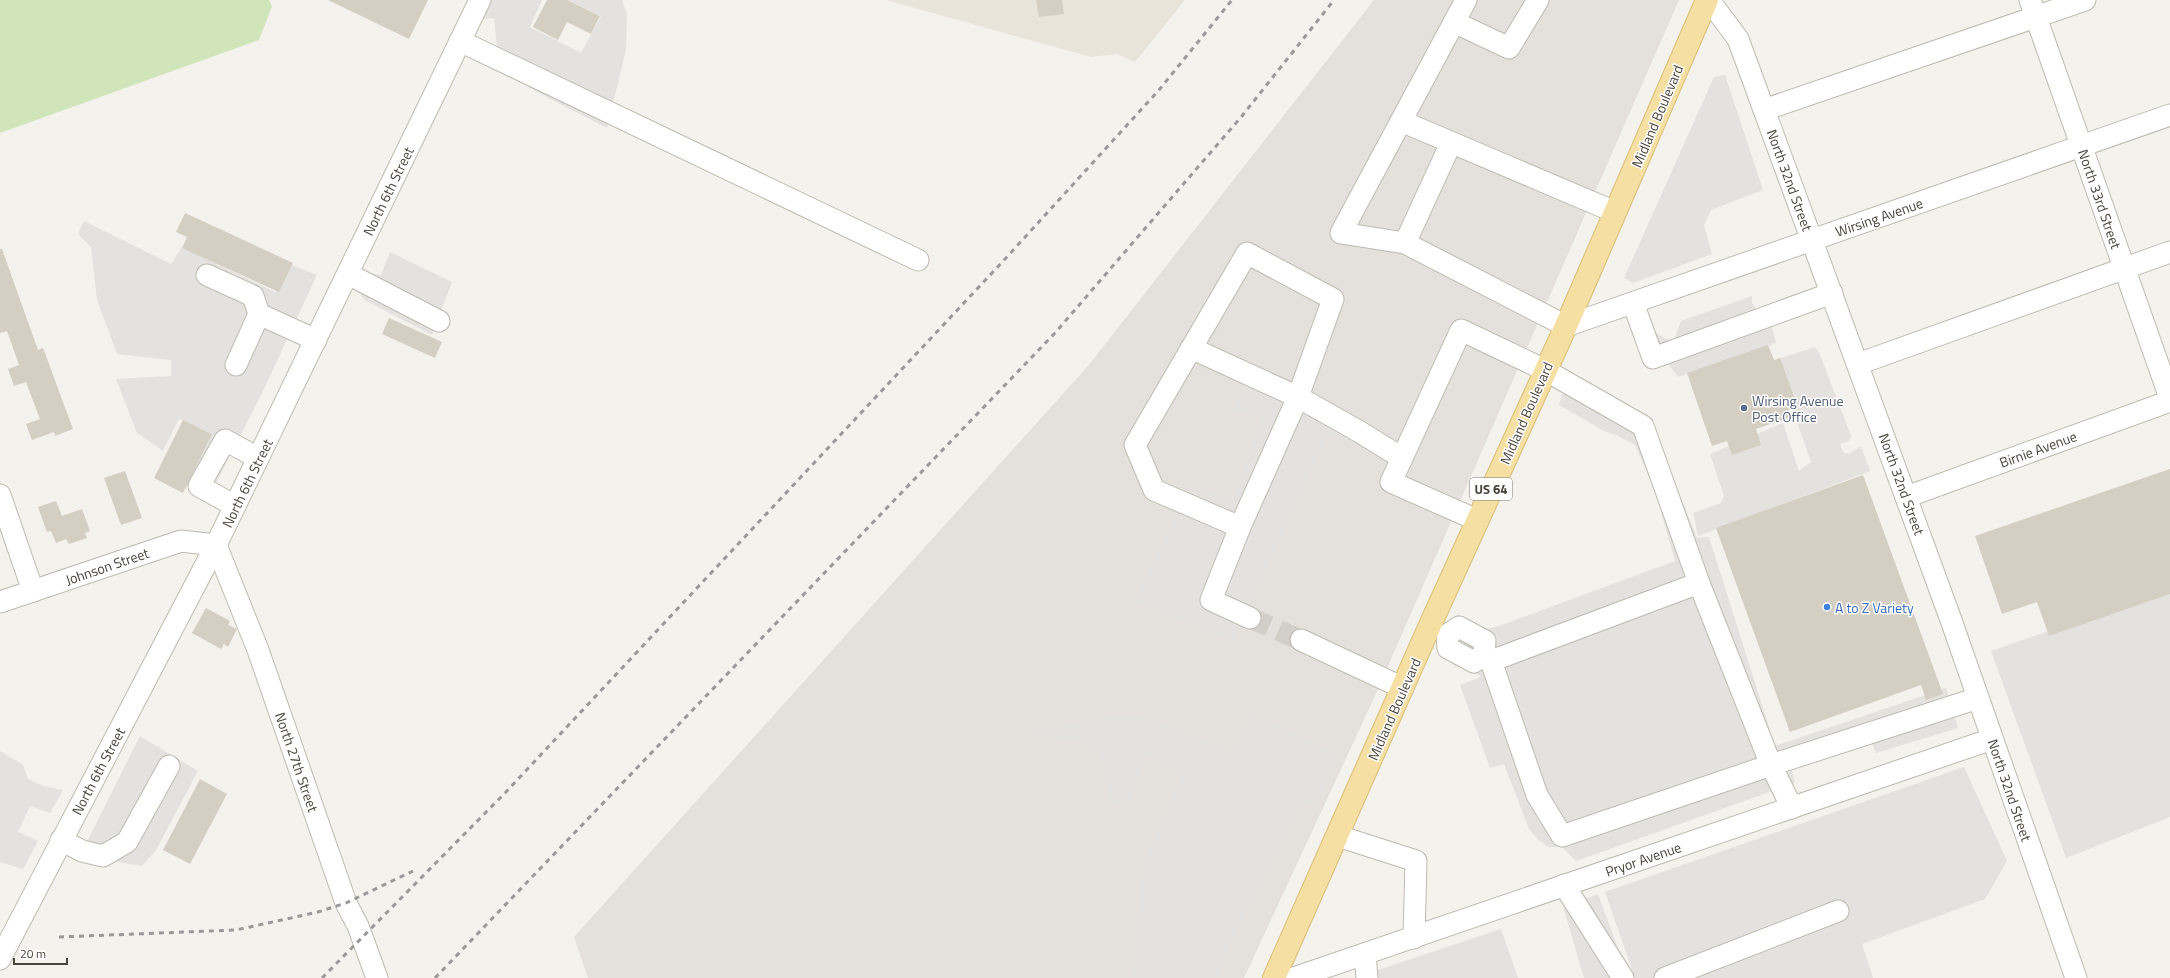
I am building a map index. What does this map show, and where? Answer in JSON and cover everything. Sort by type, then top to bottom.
[{"type":"main road","name":"Midland Boulevard","points":[[1274,978],[1403,688],[1439,629],[1477,520],[1566,326],[1708,0]]},
{"type":"street","name":"North 6th Street","points":[[0,959],[216,545],[480,0]]},
{"type":"street","points":[[1466,0],[1341,233],[1405,243],[1566,326]]},
{"type":"street","points":[[1454,22],[1509,48],[1538,0]]},
{"type":"street","name":"North 32nd Street","points":[[1708,0],[1738,39],[1906,497],[2076,978]]},
{"type":"street","points":[[1764,110],[2033,9],[2085,0]]},
{"type":"street","name":"North 33rd Street","points":[[2033,9],[2170,398]]},
{"type":"street","points":[[460,41],[918,260]]},
{"type":"street","name":"Wirsing Avenue","points":[[1566,326],[2170,115]]},
{"type":"street","points":[[1401,121],[1615,212]]},
{"type":"street","points":[[1405,243],[1451,143]]},
{"type":"street","points":[[1858,364],[2124,267],[2170,252]]},
{"type":"street","points":[[1240,526],[1154,490],[1134,445],[1247,253],[1333,299],[1298,397],[1240,526],[1211,600],[1250,618]]},
{"type":"street","points":[[348,274],[439,321]]},
{"type":"street","points":[[207,275],[253,296],[259,314],[236,365]]},
{"type":"street","points":[[1633,303],[1653,358],[1832,293]]},
{"type":"street","points":[[259,314],[316,340]]},
{"type":"street","points":[[1477,520],[1391,482],[1461,330],[1545,370],[1643,426],[1700,583],[1771,765],[1792,808]]},
{"type":"street","points":[[1191,348],[1298,397],[1402,458]]},
{"type":"street","name":"Birnie Avenue","points":[[1906,497],[2170,401]]},
{"type":"street","points":[[235,506],[199,486],[225,440],[258,458]]},
{"type":"street","points":[[0,495],[33,591]]},
{"type":"street","name":"Johnson Street","points":[[0,602],[180,541],[216,545]]},
{"type":"street","name":"North 27th Street","points":[[216,545],[258,650],[346,903],[358,926],[377,978]]},
{"type":"street","points":[[1487,658],[1700,583]]},
{"type":"street","points":[[1439,629],[1459,627],[1485,641],[1487,658],[1537,795],[1562,836],[1771,765],[1978,698]]},
{"type":"street","points":[[1301,640],[1403,688]]},
{"type":"street","name":"Pryor Avenue","points":[[1294,978],[1992,739]]},
{"type":"street","points":[[61,840],[82,851],[104,856],[127,842],[169,766]]},
{"type":"street","points":[[1338,836],[1416,862],[1414,938]]},
{"type":"street","points":[[1564,885],[1623,978]]},
{"type":"street","points":[[1666,978],[1838,911]]},
{"type":"street","points":[[1365,954],[1367,978]]},
{"type":"shaded area","points":[[492,0],[542,0],[530,27],[581,53],[601,16],[568,0],[622,0],[627,14],[626,50],[607,128],[537,92],[473,51],[497,47],[494,18],[482,19]]},
{"type":"shaded area","points":[[886,0],[1185,0],[1135,62],[1117,54],[1091,57]]},
{"type":"shaded area","points":[[1374,0],[1679,0],[1374,698],[1244,978],[588,978],[574,937],[1088,366]]},
{"type":"shaded area","points":[[1725,75],[1763,190],[1711,210],[1704,225],[1712,254],[1633,283],[1624,278],[1714,77]]},
{"type":"shaded area","points":[[84,221],[171,264],[182,247],[275,292],[291,265],[317,275],[263,391],[208,499],[186,485],[211,433],[179,419],[163,451],[137,433],[116,379],[171,376],[171,360],[117,354],[97,300],[91,247],[78,234]]},
{"type":"shaded area","points":[[390,252],[452,282],[432,335],[366,301],[355,288],[362,272],[381,275]]},
{"type":"shaded area","points":[[1752,296],[1752,303],[1756,309],[1765,307],[1775,324],[1772,328],[1776,343],[1678,377],[1667,362],[1647,369],[1631,319],[1648,314],[1656,333],[1666,339],[1674,340],[1681,321]]},
{"type":"shaded area","points":[[1815,347],[1819,352],[1851,436],[1849,441],[1840,444],[1843,452],[1849,454],[1861,446],[1870,471],[1698,536],[1693,513],[1721,503],[1724,496],[1710,454],[1783,423],[1799,471],[1811,462],[1775,360]]},
{"type":"shaded area","points":[[1568,372],[1655,431],[1697,538],[1709,537],[1775,746],[1946,688],[1958,728],[1876,753],[1872,742],[1792,770],[1795,783],[1576,861],[1562,847],[1549,847],[1538,840],[1529,829],[1504,764],[1490,768],[1460,685],[1481,677],[1472,671],[1453,665],[1472,624],[1482,629],[1496,627],[1675,561],[1655,491],[1635,445],[1618,436],[1604,431],[1559,405]]},
{"type":"shaded area","points":[[1247,382],[1362,425],[1356,444],[1328,435],[1233,641],[1134,601],[1190,486],[1233,499],[1263,415],[1232,412]]},
{"type":"shaded area","points":[[2170,589],[2170,817],[2066,858],[1991,651]]},
{"type":"shaded area","points":[[1251,713],[1339,755],[1315,804],[1304,802],[1233,938],[1217,978],[1129,978],[1135,967],[1142,868],[1182,774],[1145,755],[1131,800],[1111,805],[1101,756],[1081,738],[1071,742],[1026,730],[1064,726],[1112,715],[1149,718],[1233,752]]},
{"type":"shaded area","points":[[140,736],[198,771],[156,850],[142,866],[79,858]]},
{"type":"shaded area","points":[[0,751],[23,765],[28,779],[43,786],[63,790],[50,813],[30,806],[18,832],[38,841],[23,869],[0,862]]},
{"type":"shaded area","points":[[1964,767],[2007,861],[1985,899],[1862,944],[1873,978],[1635,978],[1605,892]]},
{"type":"shaded area","points":[[1598,894],[1629,978],[1584,978],[1563,906]]},
{"type":"shaded area","points":[[1501,929],[1518,978],[1354,978]]},
{"type":"green space","points":[[0,0],[269,0],[272,6],[259,40],[0,133]]},
{"type":"building","points":[[328,0],[428,0],[409,39]]},
{"type":"building","points":[[547,0],[567,0],[600,16],[591,34],[567,22],[558,40],[533,27]]},
{"type":"building","points":[[1036,0],[1062,0],[1064,14],[1039,17]]},
{"type":"building","points":[[185,213],[293,263],[279,292],[182,248],[187,237],[176,232]]},
{"type":"building","points":[[0,249],[2,249],[38,350],[43,348],[73,429],[55,436],[54,432],[32,440],[26,424],[40,419],[26,382],[14,386],[8,369],[19,365],[7,331],[0,333]]},
{"type":"building","points":[[389,318],[442,342],[435,358],[382,334]]},
{"type":"building","name":"Wirsing Avenue Post Office","points":[[1768,345],[1774,360],[1780,358],[1794,397],[1786,399],[1791,417],[1756,429],[1761,445],[1732,455],[1727,441],[1712,446],[1687,373]]},
{"type":"building","points":[[183,420],[212,434],[183,493],[154,478]]},
{"type":"building","points":[[2170,469],[2170,594],[2049,636],[2037,602],[2002,614],[1975,536]]},
{"type":"building","points":[[125,471],[142,518],[121,525],[104,478]]},
{"type":"building","name":"A to Z Variety","points":[[1863,475],[1943,694],[1926,700],[1921,685],[1790,732],[1716,528]]},
{"type":"building","points":[[56,501],[62,516],[82,509],[90,531],[85,533],[87,538],[69,544],[66,539],[56,543],[51,531],[47,532],[38,507]]},
{"type":"building","points":[[206,608],[230,621],[228,625],[237,629],[228,647],[224,644],[221,649],[192,633]]},
{"type":"building","points":[[200,779],[227,794],[190,864],[163,850]]},
{"type":"tunnel","points":[[1250,618],[1301,640]]},
{"type":"railway","points":[[322,978],[505,793],[1006,258],[1159,90],[1232,0]]},
{"type":"railway","points":[[435,978],[1055,333],[1242,116],[1334,0]]},
{"type":"railway","points":[[59,937],[236,930],[318,912],[346,903],[413,871]]},
{"type":"place","name":"Wirsing Avenue Post Office","points":[[1744,408]]},
{"type":"place","name":"A to Z Variety","points":[[1827,607]]}]
